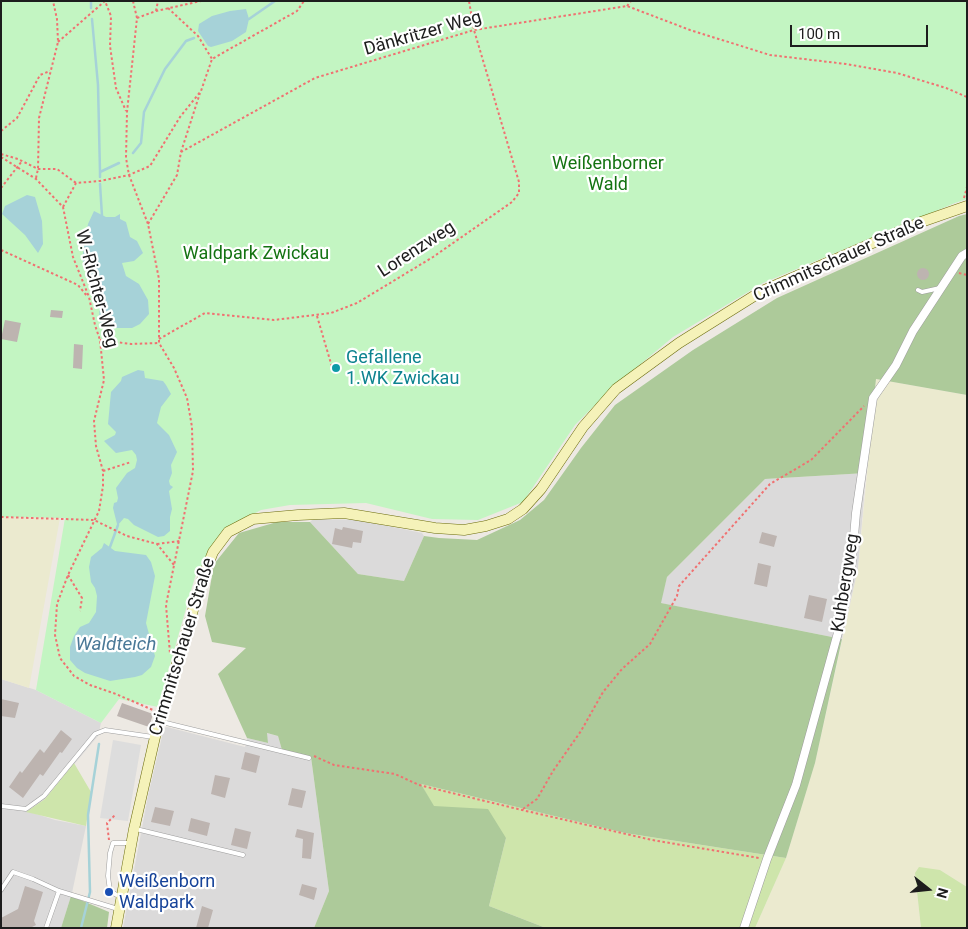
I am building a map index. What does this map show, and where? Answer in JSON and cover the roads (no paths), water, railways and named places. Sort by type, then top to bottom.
[{"type":"main road","name":"Crimmitschauer Straße","points":[[116,928],[134,828],[155,737],[212,552],[228,532],[253,519],[298,514],[344,513],[435,528],[464,530],[486,526],[508,518],[523,510],[541,489],[583,427],[616,389],[679,343],[762,291],[921,222],[967,206]]},
{"type":"street","name":"Kuhbergweg","points":[[744,928],[766,859],[796,786],[839,629],[851,571],[856,513],[873,398],[896,366],[913,331],[962,256],[967,253]]},
{"type":"lane","points":[[918,290],[922,292],[943,287]]},
{"type":"lane","points":[[161,718],[264,748],[310,757]]},
{"type":"lane","points":[[1,806],[26,809],[44,796],[95,734],[105,730],[155,737]]},
{"type":"lane","points":[[134,828],[243,855]]},
{"type":"lane","points":[[121,899],[110,891],[108,876],[110,853],[113,843],[131,843]]},
{"type":"lane","points":[[1,890],[13,872],[59,891],[119,910]]},
{"type":"lane","points":[[46,928],[59,891]]},
{"type":"water","points":[[246,9],[249,19],[246,32],[232,41],[211,47],[208,46],[198,31],[199,24],[212,16]]},
{"type":"water","points":[[27,195],[35,197],[42,221],[43,244],[38,253],[25,235],[2,214],[5,206]]},
{"type":"water","points":[[94,211],[106,217],[115,217],[120,214],[120,219],[126,222],[130,237],[137,241],[143,253],[134,261],[122,263],[126,276],[139,284],[148,300],[149,314],[140,324],[132,328],[107,328],[101,324],[99,318],[100,303],[97,298],[96,283],[82,259],[88,224]]},
{"type":"water","points":[[138,370],[144,371],[145,378],[163,381],[171,394],[161,407],[157,423],[169,435],[177,452],[171,465],[172,473],[169,481],[173,487],[169,491],[172,509],[170,531],[164,536],[158,537],[134,525],[128,519],[124,518],[117,524],[113,508],[118,498],[116,488],[127,473],[135,468],[137,460],[132,450],[116,453],[104,441],[115,435],[116,432],[108,424],[111,392],[121,381],[122,377]]},
{"type":"water","name":"Waldteich","points":[[104,543],[115,551],[146,555],[151,562],[155,576],[146,623],[155,656],[151,667],[142,675],[110,681],[85,673],[70,660],[70,647],[74,636],[80,627],[89,623],[96,612],[97,596],[91,582],[89,567],[91,557],[102,548]]},
{"type":"waterway","points":[[91,1],[91,8]]},
{"type":"waterway","points":[[249,19],[275,1]]},
{"type":"waterway","points":[[92,19],[98,85],[100,172]]},
{"type":"waterway","points":[[133,153],[141,143],[144,112],[165,69],[186,41],[194,38]]},
{"type":"waterway","points":[[100,177],[100,172],[119,163]]},
{"type":"waterway","points":[[100,184],[102,216]]},
{"type":"waterway","points":[[110,547],[118,525]]},
{"type":"waterway","points":[[81,928],[90,892],[88,815],[99,744]]},
{"type":"place","name":"Gefallene 1.WK Zwickau","points":[[336,368]]},
{"type":"place","name":"Weißenborn Waldpark","points":[[109,892]]},
{"type":"park label","name":"Weißenborner Wald","points":[[608,174]]},
{"type":"park label","name":"Waldpark Zwickau","points":[[256,254]]}]
